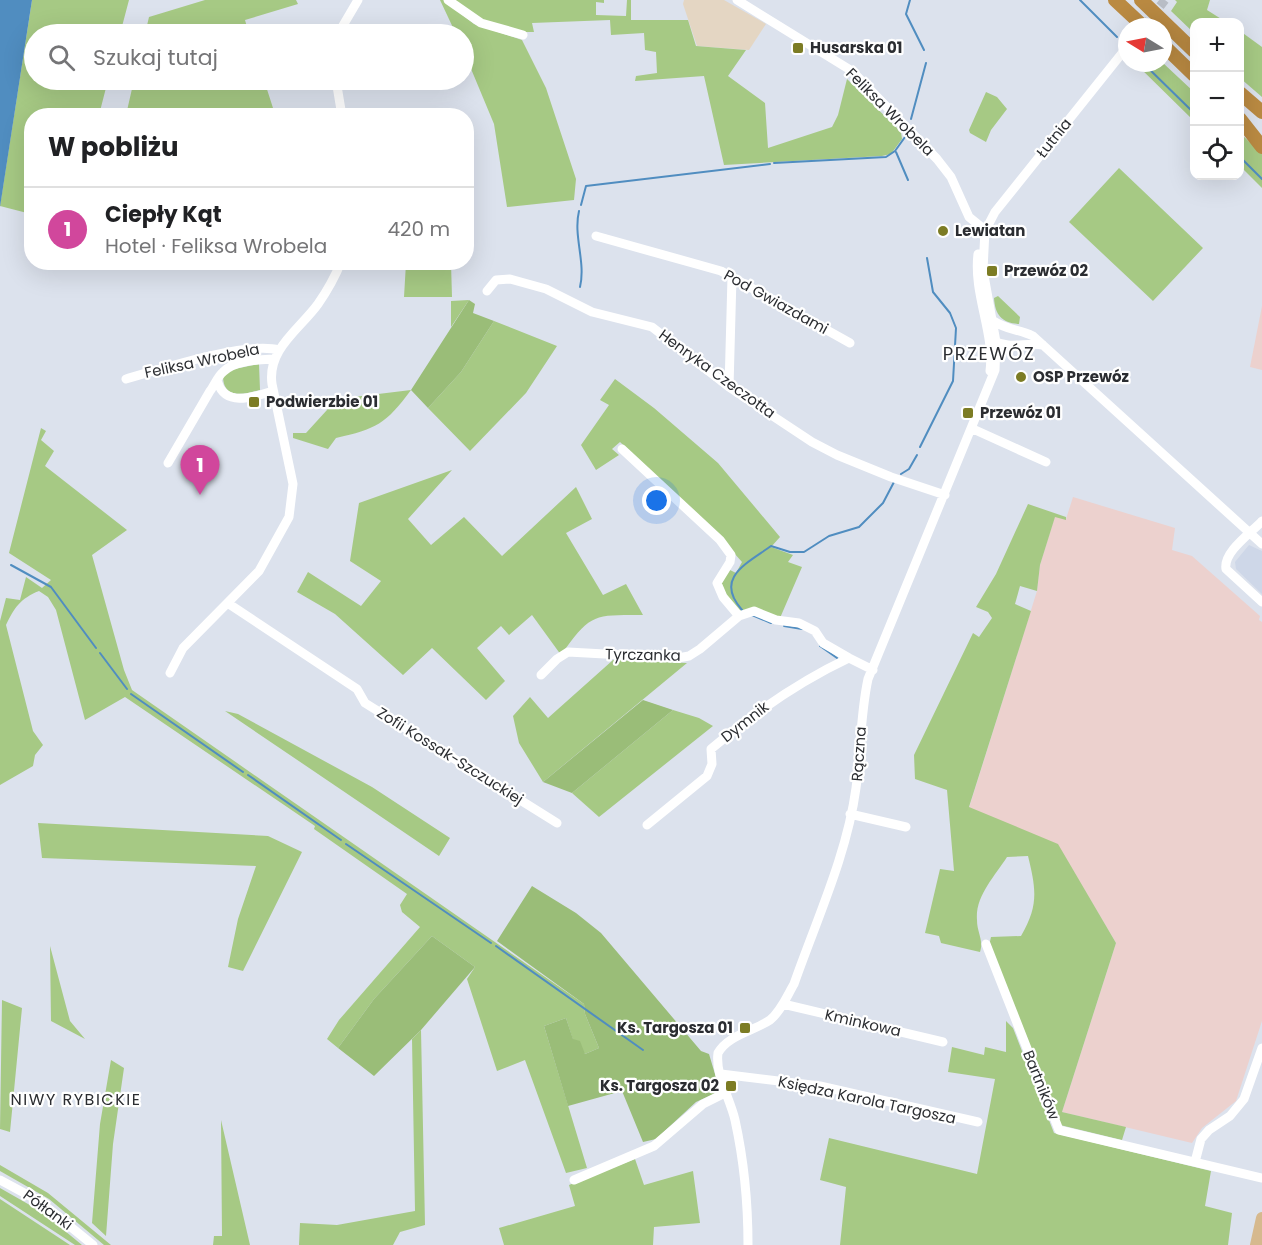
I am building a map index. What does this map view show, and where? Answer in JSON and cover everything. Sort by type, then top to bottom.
[{"type":"highway","points":[[1115,0],[1134,18]]},
{"type":"highway","points":[[1141,0],[1190,47]]},
{"type":"highway","points":[[1172,54],[1191,72]]},
{"type":"highway","points":[[1244,96],[1262,109]]},
{"type":"highway","points":[[1244,121],[1262,134]]},
{"type":"highway","points":[[1244,124],[1262,147]]},
{"type":"main road","points":[[1256,1245],[1262,1218]]},
{"type":"street","points":[[344,24],[358,0]]},
{"type":"street","points":[[448,0],[481,23],[524,35]]},
{"type":"street","name":"Feliksa Wrobela","points":[[737,0],[852,71],[938,159],[951,177],[969,217],[985,231]]},
{"type":"street","name":"Łutnia","points":[[985,231],[995,212],[1118,58]]},
{"type":"street","points":[[338,90],[341,108]]},
{"type":"street","points":[[985,231],[984,278],[992,320],[993,345]]},
{"type":"street","points":[[985,231],[978,250],[976,279],[987,336],[993,345]]},
{"type":"street","name":"Pod Gwiazdami","points":[[596,236],[721,271],[850,343]]},
{"type":"street","name":"Feliksa Wrobela","points":[[170,673],[183,648],[228,604],[263,565],[286,525],[292,509],[293,484],[271,379],[277,354],[318,305],[337,270]]},
{"type":"street","points":[[729,387],[732,277]]},
{"type":"street","name":"Henryka Czeczotta","points":[[487,291],[496,280],[510,279],[546,289],[592,312],[652,327],[729,387],[837,455],[945,495]]},
{"type":"street","points":[[992,320],[1013,332],[1024,332],[1042,345],[1262,544]]},
{"type":"street","points":[[993,345],[1013,332]]},
{"type":"street","points":[[993,345],[1012,346],[1024,343],[1042,345]]},
{"type":"street","name":"Rączna","points":[[748,1245],[746,1185],[739,1137],[717,1062],[720,1049],[769,1021],[783,1004],[797,974],[850,814],[856,789],[862,707],[868,679],[988,392],[996,368],[993,345]]},
{"type":"street","name":"Rączna","points":[[988,392],[993,345]]},
{"type":"street","points":[[996,368],[1012,346]]},
{"type":"street","name":"Feliksa Wrobela","points":[[126,379],[231,353],[268,347],[277,354]]},
{"type":"street","name":"Feliksa Wrobela","points":[[168,463],[222,373],[231,366],[277,354]]},
{"type":"street","points":[[218,383],[225,394],[235,399],[273,391]]},
{"type":"street","points":[[973,429],[1046,462]]},
{"type":"street","points":[[622,449],[720,540],[731,555],[730,562],[717,583],[723,597],[739,616],[754,611],[776,620],[799,623],[815,631],[823,643],[873,670]]},
{"type":"street","points":[[1262,521],[1230,555],[1225,564],[1226,569],[1262,602]]},
{"type":"street","name":"Zofii Kossak-Szczuckiej","points":[[228,604],[357,689],[365,702],[557,823]]},
{"type":"street","name":"Tyrczanka","points":[[541,675],[557,659],[568,652],[689,657],[739,616]]},
{"type":"street","name":"Dymnik","points":[[647,825],[708,776],[712,764],[711,749],[754,713],[807,678],[849,658]]},
{"type":"street","points":[[850,814],[906,827]]},
{"type":"street","name":"Bartników","points":[[986,944],[1059,1130],[1262,1178]]},
{"type":"street","name":"Kminkowa","points":[[783,1004],[943,1042]]},
{"type":"street","points":[[1195,1162],[1202,1138],[1214,1126],[1230,1116],[1244,1099],[1262,1048]]},
{"type":"street","name":"Księdza Karola Targosza","points":[[721,1074],[820,1086],[978,1122]]},
{"type":"street","points":[[574,1180],[654,1146],[702,1104],[727,1092]]},
{"type":"street","name":"Półłanki","points":[[0,1179],[39,1201],[93,1245]]},
{"type":"shaded area","points":[[684,0],[724,0],[766,24],[749,50],[697,46],[683,4]]},
{"type":"shaded area","points":[[1262,306],[1262,370],[1250,367]]},
{"type":"shaded area","points":[[1073,497],[1175,528],[1172,550],[1192,556],[1260,616],[1259,620],[1262,622],[1262,1021],[1236,1101],[1202,1128],[1192,1143],[1062,1112],[1116,943],[1058,845],[969,808],[1037,591],[1040,565],[1055,516],[1066,519]]},
{"type":"shaded area","points":[[1249,545],[1262,551],[1262,594],[1236,569],[1235,562]]},
{"type":"green space","points":[[32,0],[129,0],[123,24],[28,24]]},
{"type":"green space","points":[[205,0],[296,0],[298,4],[245,20],[246,24],[147,24],[149,17]]},
{"type":"green space","points":[[440,0],[444,0],[474,24],[451,24]]},
{"type":"green space","points":[[452,0],[604,0],[604,3],[596,2],[596,15],[626,16],[627,0],[631,0],[631,20],[688,20],[696,46],[746,50],[728,76],[765,103],[768,148],[832,127],[838,115],[847,79],[901,132],[902,139],[891,154],[882,156],[724,165],[704,76],[635,81],[636,76],[657,73],[656,52],[645,50],[644,33],[611,35],[610,20],[532,23],[534,32],[511,30],[480,18]]},
{"type":"green space","points":[[1175,0],[1210,0],[1207,10],[1220,18],[1190,18],[1190,29],[1171,11],[1177,2]]},
{"type":"green space","points":[[474,24],[522,40],[546,88],[576,179],[574,200],[507,207],[494,124],[474,76]]},
{"type":"green space","points":[[1244,34],[1262,47],[1262,97],[1244,81]]},
{"type":"green space","points":[[24,52],[24,90],[105,90],[101,108],[24,108],[24,212],[0,206]]},
{"type":"green space","points":[[1172,71],[1190,88],[1190,117],[1144,72]]},
{"type":"green space","points":[[132,90],[267,90],[273,108],[128,108]]},
{"type":"green space","points":[[986,92],[997,97],[1007,109],[991,130],[986,142],[970,133],[969,130]]},
{"type":"green space","points":[[1244,137],[1262,154],[1262,188],[1244,170]]},
{"type":"green space","points":[[1119,168],[1203,248],[1153,301],[1069,222]]},
{"type":"green space","points":[[406,270],[451,270],[452,297],[404,297]]},
{"type":"green space","points":[[998,296],[1020,317],[1019,324],[1004,320],[998,313],[994,298]]},
{"type":"green space","points":[[469,300],[451,327],[451,301]]},
{"type":"green space","points":[[469,300],[475,304],[473,313],[494,321],[461,372],[428,408],[411,390]]},
{"type":"green space","points":[[494,321],[557,346],[526,393],[470,451],[428,408],[461,372]]},
{"type":"green space","points":[[259,364],[260,390],[236,394],[227,389],[223,377],[230,370]]},
{"type":"green space","points":[[615,379],[654,408],[718,463],[780,537],[771,547],[793,555],[788,562],[802,567],[780,618],[751,609],[739,611],[731,603],[721,585],[728,569],[736,573],[742,562],[719,536],[620,442],[612,449],[619,455],[596,470],[581,445],[609,405],[600,400]]},
{"type":"green space","points":[[411,390],[387,418],[371,428],[336,438],[328,449],[293,438],[293,433],[306,433],[337,399]]},
{"type":"green space","points":[[41,428],[46,431],[41,440],[54,451],[45,466],[127,530],[92,555],[124,670],[132,690],[584,1004],[585,1014],[599,1048],[585,1054],[573,1040],[566,1018],[544,1026],[587,1168],[566,1173],[525,1060],[497,1071],[467,979],[475,967],[432,936],[374,999],[338,1048],[327,1039],[339,1020],[420,927],[402,912],[400,905],[407,894],[314,829],[315,826],[125,697],[85,720],[56,610],[48,597],[39,591],[19,604],[6,625],[33,731],[43,745],[35,755],[33,766],[0,785],[0,621],[6,598],[20,600],[26,577],[42,588],[51,580],[9,553]]},
{"type":"green space","points":[[452,470],[408,519],[431,545],[464,517],[502,556],[576,487],[592,519],[566,533],[603,595],[626,584],[643,615],[613,615],[594,619],[579,631],[561,655],[532,615],[509,635],[501,626],[477,648],[505,681],[486,700],[432,648],[403,675],[335,614],[297,592],[308,572],[361,606],[381,581],[350,561],[359,503]]},
{"type":"green space","points":[[1028,504],[1066,517],[1066,520],[1055,517],[1040,565],[1037,591],[1020,586],[1015,604],[1031,611],[969,807],[1058,844],[1116,943],[1062,1112],[1126,1127],[1122,1140],[1060,1125],[989,946],[991,937],[1021,936],[1027,925],[1034,897],[1028,856],[1007,857],[982,895],[977,911],[980,952],[941,943],[939,936],[925,933],[940,869],[954,871],[947,790],[915,779],[914,755],[973,633],[979,637],[992,618],[988,612],[976,607],[996,574]]},
{"type":"green space","points":[[613,660],[687,663],[543,782],[519,743],[513,716],[530,697],[548,718]]},
{"type":"green space","points":[[643,700],[673,710],[572,793],[543,782]]},
{"type":"green space","points":[[673,710],[699,718],[713,726],[599,817],[572,793]]},
{"type":"green space","points":[[225,711],[238,714],[372,787],[450,838],[439,856]]},
{"type":"green space","points":[[38,823],[268,836],[302,852],[243,971],[228,967],[238,919],[256,866],[42,858]]},
{"type":"green space","points":[[532,886],[576,913],[601,933],[701,1051],[709,1054],[720,1091],[696,1102],[656,1139],[643,1142],[622,1091],[568,1106],[544,1026],[566,1018],[573,1039],[580,1041],[585,1054],[599,1048],[585,1014],[584,1004],[497,941]]},
{"type":"green space","points":[[432,936],[475,967],[421,1030],[374,1076],[338,1048],[374,999]]},
{"type":"green space","points":[[50,946],[70,1021],[85,1039],[51,1021]]},
{"type":"green space","points":[[2,1000],[22,1008],[10,1132],[0,1129]]},
{"type":"green space","points":[[1006,1021],[1013,1028],[1054,1133],[1211,1171],[1205,1206],[1232,1213],[1228,1245],[840,1245],[846,1187],[820,1180],[829,1138],[977,1174],[995,1079],[948,1072],[952,1047],[984,1055],[985,1047],[1006,1052]]},
{"type":"green space","points":[[421,1030],[425,1225],[400,1232],[393,1245],[299,1245],[300,1223],[337,1225],[415,1211],[412,1039]]},
{"type":"green space","points":[[111,1060],[124,1068],[113,1144],[106,1236],[92,1223],[100,1124]]},
{"type":"green space","points":[[221,1120],[250,1245],[213,1245],[214,1236],[222,1236]]},
{"type":"green space","points":[[635,1159],[644,1185],[693,1171],[700,1223],[654,1227],[653,1245],[504,1245],[499,1228],[575,1206],[569,1185]]},
{"type":"green space","points":[[0,1165],[48,1193],[111,1245],[104,1245],[49,1199],[0,1171]]},
{"type":"green space","points":[[0,1188],[42,1212],[82,1245],[75,1245],[0,1196]]},
{"type":"green space","points":[[0,1199],[70,1245],[0,1245]]},
{"type":"water","points":[[0,0],[32,0],[28,24],[24,24],[24,52],[0,207]]},
{"type":"waterway","points":[[910,0],[906,14],[924,50]]},
{"type":"waterway","points":[[1080,0],[1117,37]]},
{"type":"waterway","points":[[911,119],[926,63]]},
{"type":"waterway","points":[[1152,72],[1190,109]]},
{"type":"waterway","points":[[774,163],[886,157],[895,151],[905,137]]},
{"type":"waterway","points":[[896,152],[908,180]]},
{"type":"waterway","points":[[1244,161],[1262,179]]},
{"type":"waterway","points":[[581,205],[586,186],[770,164]]},
{"type":"waterway","points":[[579,211],[577,230],[582,268],[580,287]]},
{"type":"waterway","points":[[920,447],[953,381],[956,328],[950,313],[933,292],[927,258]]},
{"type":"waterway","points":[[901,474],[909,469],[917,455]]},
{"type":"waterway","points":[[742,610],[734,599],[731,589],[732,580],[743,566],[771,546],[790,552],[804,552],[829,536],[859,527],[883,503],[894,482]]},
{"type":"waterway","points":[[11,565],[51,587],[96,648]]},
{"type":"waterway","points":[[752,615],[771,623]]},
{"type":"waterway","points":[[784,626],[802,629]]},
{"type":"waterway","points":[[820,646],[837,658]]},
{"type":"waterway","points":[[100,653],[127,689]]},
{"type":"waterway","points":[[131,694],[243,772]]},
{"type":"waterway","points":[[248,775],[341,840]]},
{"type":"waterway","points":[[346,844],[491,943]]},
{"type":"waterway","points":[[496,946],[643,1050]]},
{"type":"tunnel","points":[[1150,18],[1165,0]]},
{"type":"place","name":"Husarska 01","points":[[798,48]]},
{"type":"place","name":"Lewiatan","points":[[943,231]]},
{"type":"place","name":"Przewóz 02","points":[[992,271]]},
{"type":"place","name":"OSP Przewóz","points":[[1021,377]]},
{"type":"place","name":"Podwierzbie 01","points":[[254,402]]},
{"type":"place","name":"Przewóz 01","points":[[968,413]]},
{"type":"place","name":"Ciepły Kąt","points":[[200,495]]},
{"type":"place","name":"Ks. Targosza 01","points":[[745,1028]]},
{"type":"place","name":"Ks. Targosza 02","points":[[731,1086]]},
{"type":"district","name":"PRZEWÓZ","points":[[989,354]]},
{"type":"district","name":"NIWY RYBICKIE","points":[[76,1099]]}]
